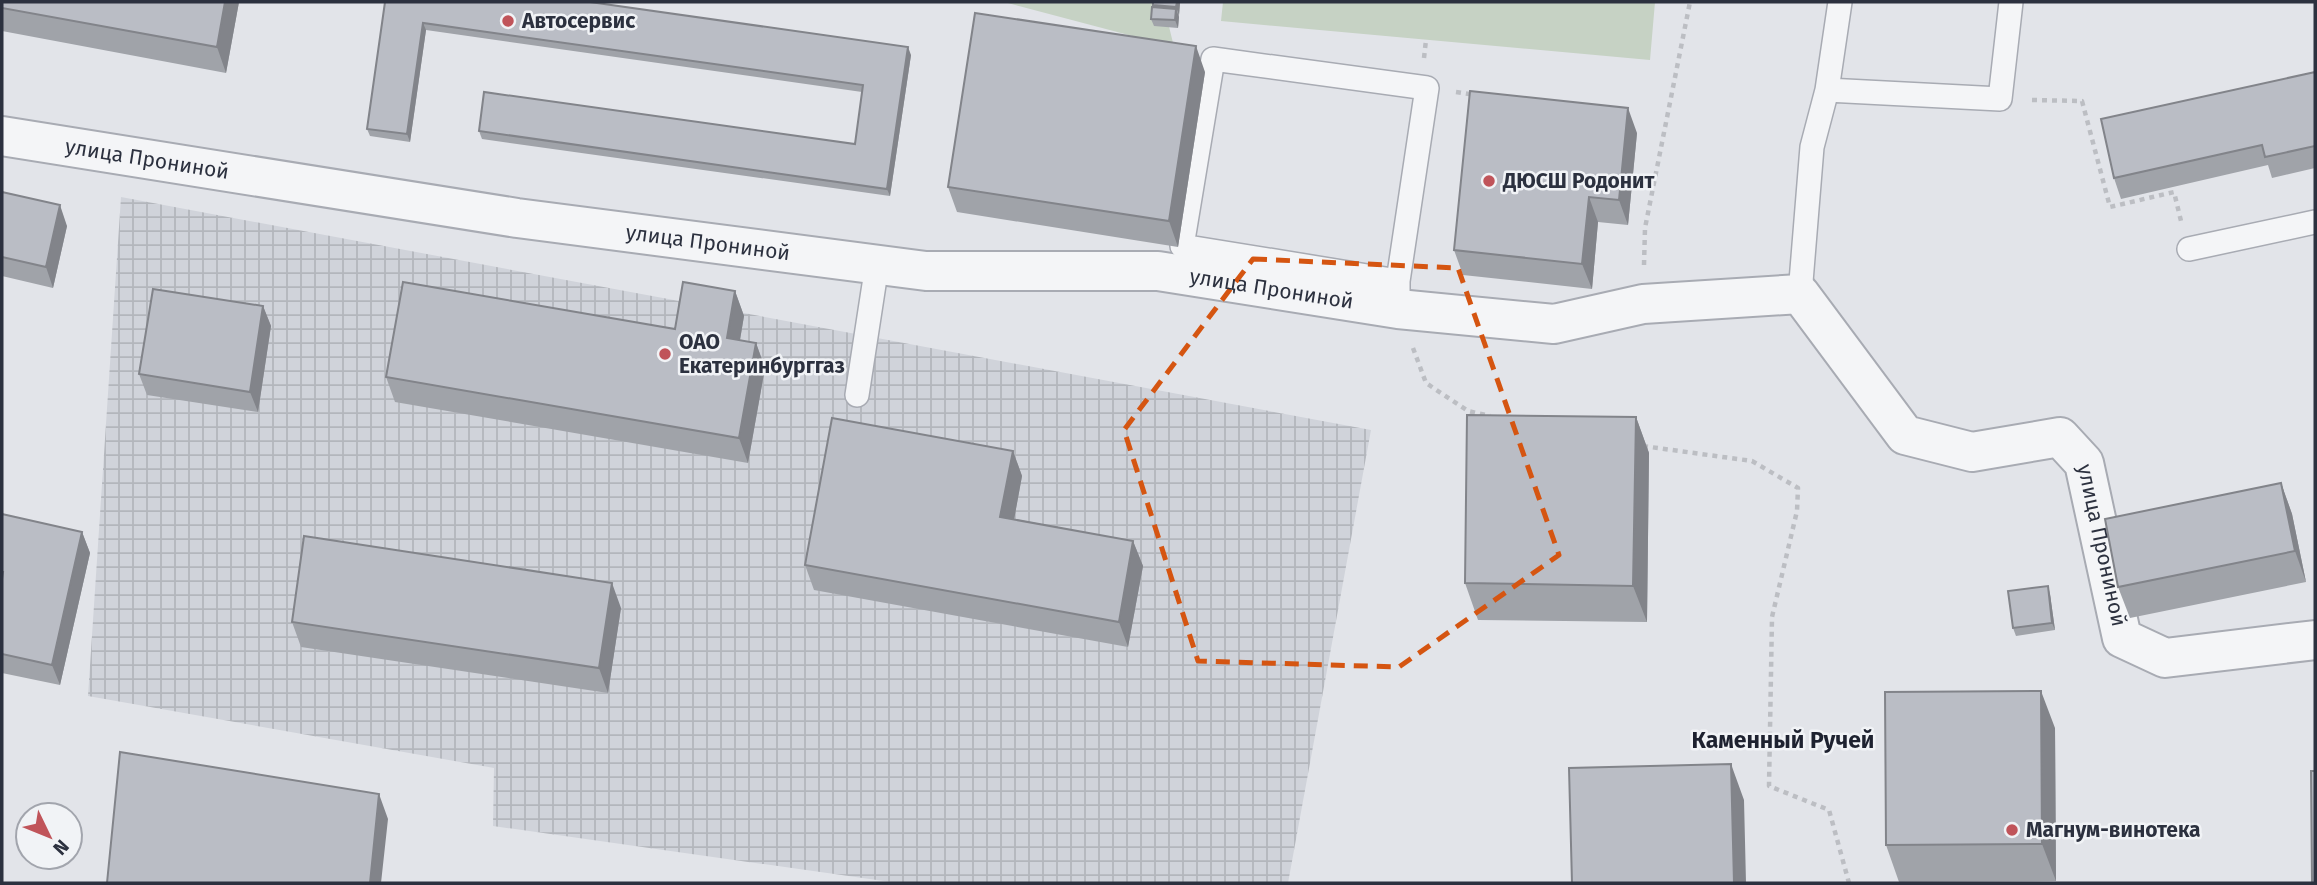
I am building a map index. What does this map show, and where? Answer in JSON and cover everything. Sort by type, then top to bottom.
[{"type":"street","name":"улица Прониной","points":[[2,135],[517,218],[926,271],[1158,271],[1398,295],[1555,324],[1643,304],[1800,294],[1905,435],[1972,452],[2060,437],[2084,463],[2122,638],[2165,658],[2315,640]]},
{"type":"lane","points":[[1800,294],[1812,147],[1827,90],[1840,2]]},
{"type":"lane","points":[[1827,90],[2000,99],[2011,2]]},
{"type":"lane","points":[[1213,59],[1427,88],[1398,295],[1182,246],[1213,59]]},
{"type":"lane","points":[[2189,249],[2315,222]]},
{"type":"lane","points":[[857,395],[877,265]]},
{"type":"path","points":[[1643,304],[1645,228],[1690,2]]},
{"type":"path","points":[[1427,88],[1482,96]]},
{"type":"path","points":[[2000,99],[2082,101],[2110,207],[2174,192],[2189,249]]},
{"type":"path","points":[[1398,295],[1426,383],[1468,411],[1495,417]]},
{"type":"path","points":[[1640,445],[1752,461],[1798,488],[1797,511],[1772,617],[1769,786],[1829,810],[1849,883]]},
{"type":"highlighted area","points":[[1253,259],[1458,268],[1559,555],[1399,667],[1198,661],[1124,430]]},
{"type":"shaded area","points":[[121,197],[1371,430],[1288,883],[898,883],[493,826],[494,768],[88,696]]},
{"type":"green space","points":[[1004,2],[1163,2],[1174,47]]},
{"type":"green space","points":[[1223,2],[1655,2],[1650,60],[1221,21]]},
{"type":"building","points":[[2,2],[225,2],[217,47],[2,8]]},
{"type":"building","points":[[385,2],[590,2],[908,47],[887,189],[479,131],[484,92],[855,144],[863,85],[423,23],[407,134],[367,129]]},
{"type":"building","points":[[1153,2],[1177,2],[1176,7],[1153,5]]},
{"type":"building","points":[[1152,7],[1176,9],[1175,20],[1151,19]]},
{"type":"building","points":[[975,13],[1196,46],[1169,221],[948,187]]},
{"type":"building","points":[[2315,72],[2315,146],[2265,157],[2262,145],[2114,178],[2101,119]]},
{"type":"building","points":[[1470,91],[1628,108],[1619,200],[1589,197],[1582,264],[1454,250]]},
{"type":"building","points":[[2,192],[60,205],[46,267],[2,257]]},
{"type":"building","points":[[403,282],[675,329],[683,282],[735,291],[727,338],[756,343],[739,438],[386,377]]},
{"type":"building","points":[[153,289],[263,306],[250,392],[139,374]]},
{"type":"building","points":[[1467,415],[1636,417],[1633,586],[1465,583]]},
{"type":"building","points":[[832,418],[1013,451],[1000,517],[1133,541],[1119,622],[805,565]]},
{"type":"building","points":[[2281,483],[2295,551],[2118,587],[2105,519]]},
{"type":"building","points":[[2,514],[82,532],[52,665],[2,654]]},
{"type":"building","points":[[304,536],[612,583],[599,668],[292,622]]},
{"type":"building","points":[[2048,586],[2052,623],[2013,628],[2008,591]]},
{"type":"building","points":[[2041,691],[2042,844],[1886,845],[1885,692]]},
{"type":"building","points":[[120,752],[379,794],[370,883],[107,883]]},
{"type":"building","points":[[1731,764],[1734,883],[1572,883],[1569,768]]},
{"type":"building","points":[[2311,771],[2315,771],[2315,883],[2312,883]]},
{"type":"place","name":"Автосервис","points":[[508,21]]},
{"type":"place","name":"ДЮСШ Родонит","points":[[1489,181]]},
{"type":"place","name":"ОАО Екатеринбурггаз","points":[[665,354]]},
{"type":"place","name":"Магнум-винотека","points":[[2012,830]]},
{"type":"district","name":"Каменный Ручей","points":[[1783,740]]}]
